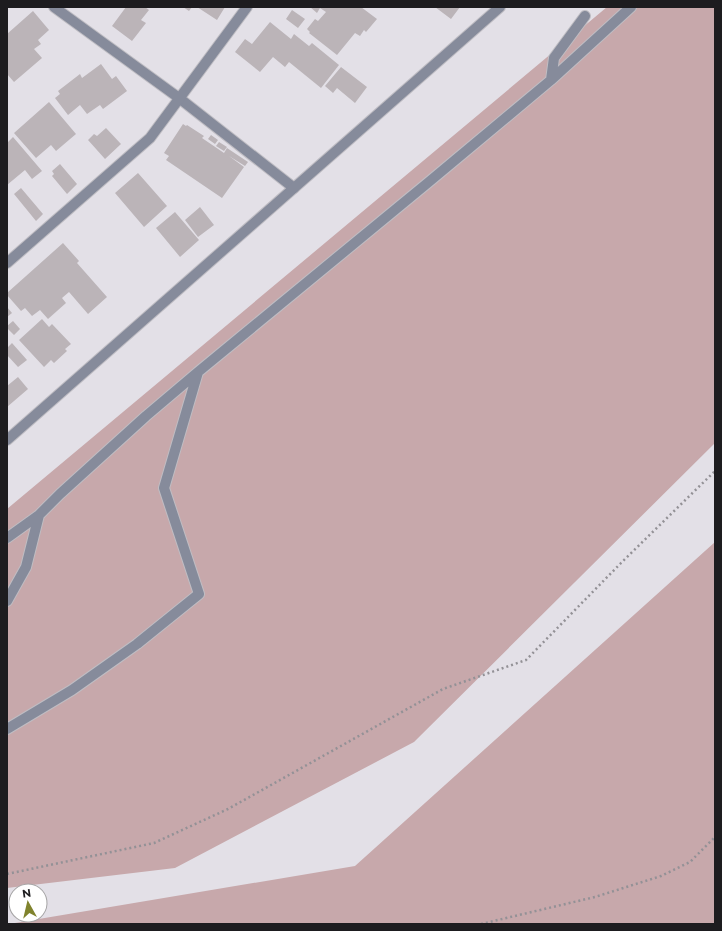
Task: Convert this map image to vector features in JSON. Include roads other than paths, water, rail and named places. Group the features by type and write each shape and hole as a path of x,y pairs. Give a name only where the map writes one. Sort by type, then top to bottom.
{"street":[{"path":"54,7 179,98 294,188"},
{"path":"7,263 150,138 247,7"},
{"path":"7,440 500,7"},
{"path":"7,538 39,515 146,416 198,372 551,80 631,7"},
{"path":"551,80 554,58 585,16"},
{"path":"7,729 72,690 137,644 199,594 164,488 198,372"},
{"path":"7,601 26,567 39,515"}]}
